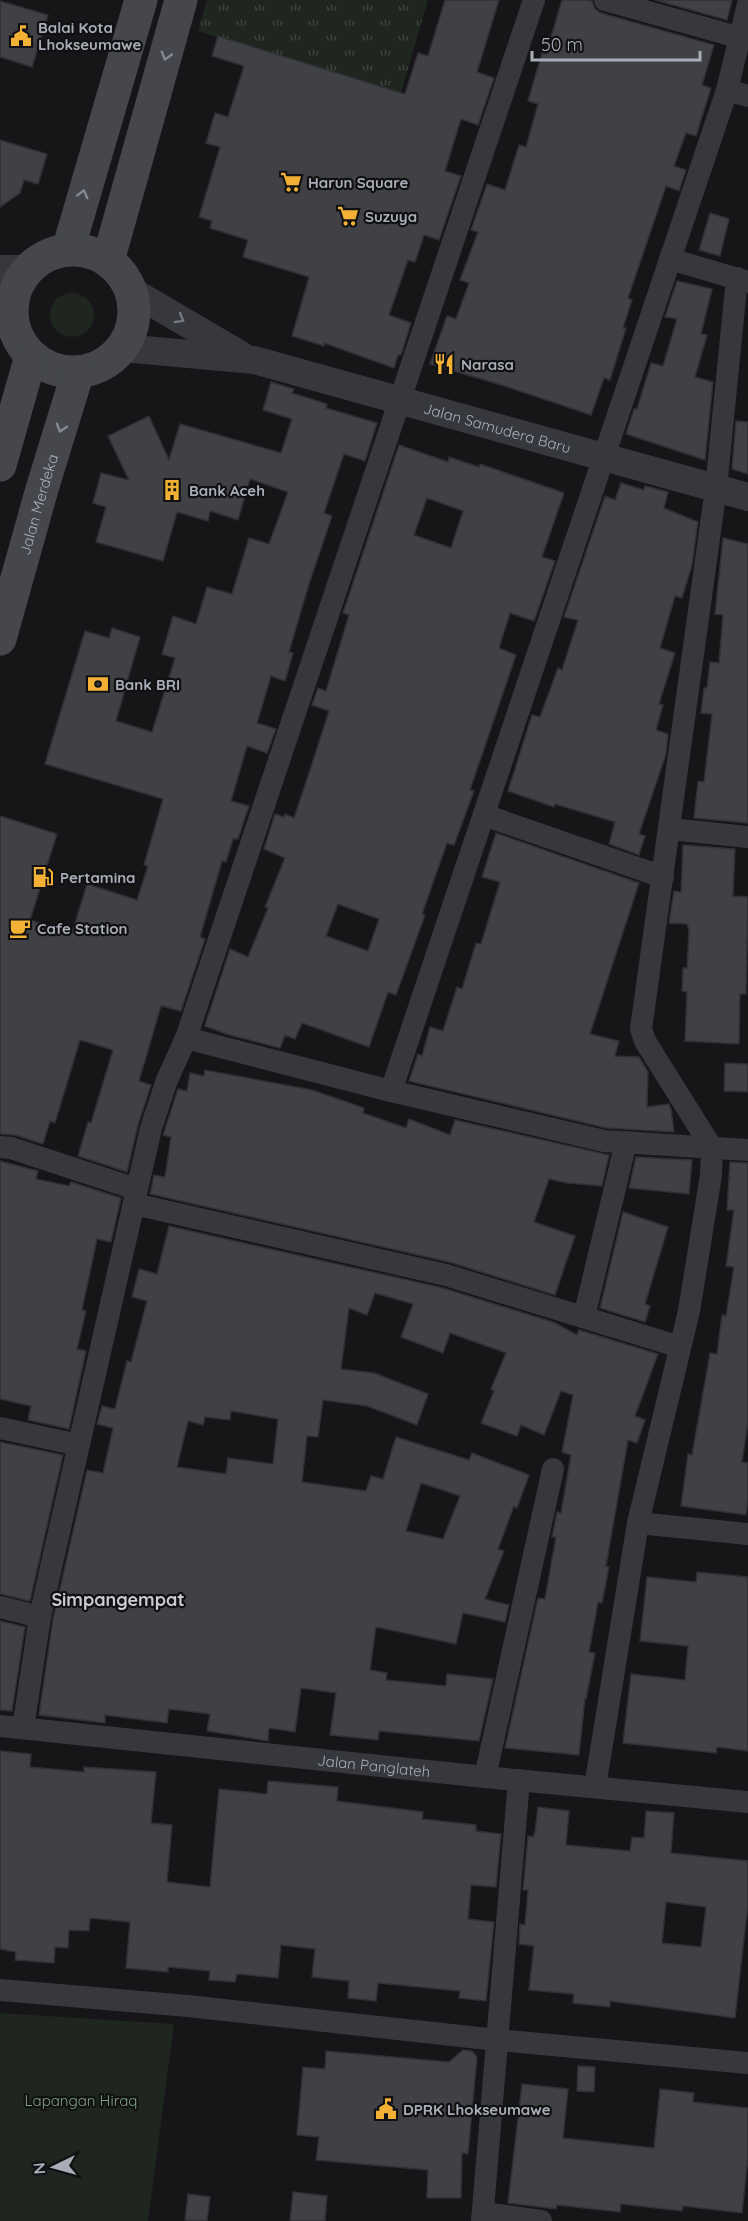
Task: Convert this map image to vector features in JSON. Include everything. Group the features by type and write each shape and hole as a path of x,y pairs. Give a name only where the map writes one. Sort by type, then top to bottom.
{"main road":[{"path":"68,250 141,0"},
{"path":"108,261 182,0"},
{"path":"68,250 88,252 108,261 121,274 130,290 134,312 132,326 123,348 96,368 78,372 61,372 45,366 30,356 21,343 6,310 14,297 14,269 53,253 68,250"},
{"path":"0,465 30,356"},
{"name":"Jalan Merdeka","path":"0,639 78,372"}],"street":[{"path":"23,1728 40,1617 151,1128 167,1080 186,1038 534,0"},
{"path":"605,0 741,38"},
{"path":"391,1090 670,259 737,93 741,38 748,4"},
{"path":"595,1787 638,1522 689,1311 709,1186 712,1148 645,1041 641,1029 716,488 742,280 670,259"},
{"name":"Jalan Samudera Baru","path":"130,290 248,359"},
{"name":"Jalan Samudera Baru","path":"123,348 248,359 748,497"},
{"path":"484,815 663,878"},
{"path":"670,829 748,837"},
{"path":"186,1038 604,1141 748,1150"},
{"path":"584,1317 626,1142"},
{"path":"0,1147 11,1148 135,1196 446,1275 680,1347"},
{"path":"0,1428 79,1444"},
{"path":"485,1777 553,1469"},
{"path":"638,1522 748,1534"},
{"path":"0,1607 40,1617"},
{"name":"Jalan Panglateh","path":"0,1726 748,1802"},
{"path":"519,1780 483,2217 541,2221"},
{"path":"0,1990 188,2006 497,2040 748,2063"}],"green space":[{"path":"207,0 428,0 401,93 198,31"},
{"path":"72,293 81,294 88,299 93,306 93,324 88,331 81,336 72,337 63,336 56,331 51,324 50,315 51,306 56,299 63,294"},
{"name":"Lapangan Hiraq","path":"0,2013 174,2024 148,2221 0,2221"}],"building":[{"path":"445,0 499,0 477,72 494,78 478,125 461,119 445,171 461,176 439,240 424,235 415,262 408,260 389,315 411,323 401,355 398,355 394,368 324,343 324,346 292,336 309,277 243,257 248,240 210,228 212,221 199,217 220,147 206,143 215,113 228,117 244,66 212,56 218,36 405,94 418,53 428,56"},
{"path":"562,0 592,1 595,9 601,13 714,45 702,85 711,88 696,136 686,133 674,166 686,170 679,191 666,186 628,298 632,300 623,328 626,328 610,380 604,378 591,415 430,364 447,316 456,319 469,283 460,280 478,232 471,230 487,184 505,190 519,145 526,147 538,104 528,101 542,53 546,54"},
{"path":"655,0 732,0 727,20"},
{"name":"Balai Kota Lhokseumawe","path":"0,1 48,15 32,67 0,57"},
{"path":"0,140 47,154 38,184 24,180 20,193 0,207"},
{"path":"710,213 729,219 720,256 699,250"},
{"path":"677,281 712,289 701,334 707,335 695,377 713,382 705,460 626,434 634,409 637,409 651,363 663,366 677,319 665,317"},
{"path":"271,382 294,389 292,393 327,404 326,408 377,423 365,461 344,454 324,513 332,516 289,652 293,653 285,681 271,676 257,723 276,729 267,753 247,746 231,801 249,806 238,839 233,839 226,862 222,861 200,937 205,939 181,1011 161,1006 139,1081 151,1085 138,1125 127,1172 78,1156 88,1122 91,1123 113,1050 80,1040 55,1123 50,1121 43,1144 15,1135 0,1134 0,816 57,834 30,920 72,933 87,884 137,900 148,866 144,865 163,799 45,764 85,631 109,638 112,628 140,637 116,721 152,732 175,658 162,654 173,616 196,624 207,587 232,594 249,538 269,544 288,492 250,479 238,520 210,511 208,521 177,512 163,561 96,542 106,507 93,503 101,473 129,480 108,436 149,416 169,460 180,424 281,453 292,419 263,410"},
{"path":"736,421 748,422 748,474 732,469"},
{"path":"399,445 448,462 449,457 479,467 480,464 564,493 542,557 555,561 534,621 510,613 499,648 516,655 470,790 474,791 454,845 447,843 422,914 425,915 396,995 388,992 369,1047 302,1023 295,1039 285,1035 280,1048 205,1026 230,949 248,957 285,858 264,849 275,814 284,817 285,814 294,818 329,711 312,705 318,688 326,691 349,615 343,613","holes":["427,498 463,511 451,548 414,535","338,904 379,919 368,951 326,936"]},
{"path":"621,483 644,490 645,486 668,492 664,508 698,522 692,565 682,598 675,596 660,648 675,653 659,704 663,705 656,730 668,734 666,754 639,834 645,836 639,855 609,844 615,822 555,804 554,807 508,791 532,715 540,717 558,668 562,670 578,620 564,617 605,496 615,500"},
{"path":"723,538 748,544 748,823 694,818 698,781 704,782 712,714 701,713 704,688 707,688 710,662 719,663 723,615 715,614"},
{"path":"496,833 639,883 590,1034 619,1041 615,1056 639,1057 648,1072 647,1107 669,1104 674,1132 606,1128 409,1081 418,1054 422,1056 430,1027 443,1031 457,987 462,989 476,943 481,944 500,882 482,877"},
{"path":"683,845 735,849 733,896 748,897 746,994 740,994 739,1044 685,1041 687,992 682,991 683,968 687,968 689,930 687,924 669,923 674,891 681,892"},
{"path":"725,1063 748,1064 748,1092 724,1091"},
{"path":"205,1070 312,1090 364,1108 363,1113 406,1128 409,1119 450,1135 455,1120 609,1155 602,1186 549,1179 534,1222 575,1236 555,1295 449,1262 150,1194 154,1175 165,1177 171,1137 163,1135 178,1089 187,1091 190,1073 204,1076"},
{"path":"636,1157 692,1160 689,1194 629,1188"},
{"path":"0,1161 38,1171 36,1179 69,1186 71,1182 121,1198 111,1242 97,1239 82,1310 86,1311 77,1349 86,1351 69,1429 28,1420 31,1406 0,1399"},
{"path":"730,1162 748,1163 748,1422 742,1462 748,1463 746,1515 681,1506 688,1454 692,1455 710,1353 717,1354 722,1315 726,1316 734,1267 726,1266 734,1210 727,1210"},
{"path":"623,1212 668,1227 645,1304 650,1306 645,1322 600,1308"},
{"path":"169,1226 443,1288 553,1322 577,1335 579,1330 658,1354 635,1416 645,1420 637,1443 628,1440 606,1566 609,1567 602,1603 598,1602 589,1652 595,1653 585,1699 579,1755 505,1748 538,1598 545,1599 556,1537 552,1537 557,1512 561,1513 571,1455 562,1452 573,1395 561,1391 544,1435 521,1425 517,1436 481,1423 494,1391 491,1389 506,1353 450,1333 443,1353 401,1337 413,1304 375,1293 367,1315 349,1308 341,1369 374,1373 428,1394 417,1425 367,1406 323,1400 318,1437 307,1436 302,1482 366,1491 371,1476 383,1479 396,1437 469,1460 472,1453 529,1475 517,1508 514,1506 498,1549 504,1551 485,1599 509,1605 505,1622 463,1613 456,1644 376,1627 370,1670 387,1673 386,1680 446,1686 447,1674 493,1679 479,1741 379,1731 378,1740 330,1735 336,1693 301,1688 295,1732 269,1728 268,1741 207,1731 210,1714 169,1709 167,1723 105,1715 105,1723 39,1715 53,1619 87,1470 103,1473 113,1428 97,1424 102,1406 115,1409 127,1361 131,1362 147,1301 132,1297 139,1269 157,1274","holes":["231,1411 278,1419 273,1464 228,1458 226,1474 177,1467 188,1421 203,1425 205,1417 230,1420","421,1483 460,1496 443,1539 406,1531"]},
{"path":"0,1442 63,1455 30,1601 0,1594"},
{"path":"697,1572 748,1577 748,1751 717,1747 716,1753 623,1743 631,1674 685,1680 688,1646 640,1641 647,1577 696,1582"},
{"path":"0,1621 25,1627 12,1711 0,1710"},
{"path":"0,1751 31,1754 30,1767 84,1772 84,1767 156,1772 151,1823 172,1825 167,1882 210,1887 219,1789 267,1794 268,1781 338,1787 337,1801 423,1812 422,1819 476,1825 476,1831 501,1834 496,1887 471,1885 468,1919 494,1922 486,2001 459,1998 460,1991 378,1983 376,2001 348,1998 349,1981 312,1977 315,1949 281,1945 278,1978 237,1974 235,1982 209,1980 210,1971 168,1967 168,1972 126,1968 130,1922 90,1918 89,1931 69,1930 68,1948 55,1947 54,1963 15,1960 16,1952 0,1949"},
{"path":"538,1807 569,1811 566,1845 630,1851 632,1837 644,1838 646,1811 674,1813 671,1853 748,1861 748,1904 735,2018 610,2001 610,2007 573,2003 574,1994 529,1990 534,1946 519,1944 520,1924 525,1925 528,1890 523,1890 528,1836 533,1837","holes":["666,1902 706,1907 701,1947 662,1943"]},
{"name":"DPRK Lhokseumawe","path":"463,2050 472,2051 477,2057 468,2154 462,2153 461,2198 427,2198 428,2170 316,2160 319,2137 297,2135 303,2067 325,2069 326,2051 449,2062"},
{"path":"578,2066 595,2067 594,2092 577,2091"},
{"path":"522,2084 568,2089 563,2138 654,2148 660,2089 694,2093 693,2102 748,2108 748,2158 742,2213 683,2206 682,2211 621,2204 620,2212 557,2205 556,2209 508,2203"},
{"path":"293,2192 327,2196 325,2221 290,2221"},
{"path":"188,2194 210,2197 207,2221 185,2220"}],"place":[{"name":"Balai Kota Lhokseumawe","path":"21,36"},
{"name":"Harun Square","path":"291,182"},
{"name":"Suzuya","path":"348,216"},
{"name":"Narasa","path":"444,364"},
{"name":"Bank Aceh","path":"172,490"},
{"name":"Bank BRI","path":"98,684"},
{"name":"Pertamina","path":"43,877"},
{"name":"Cafe Station","path":"20,928"},
{"name":"DPRK Lhokseumawe","path":"386,2109"}],"district":[{"name":"Simpangempat","path":"118,1599"}]}
